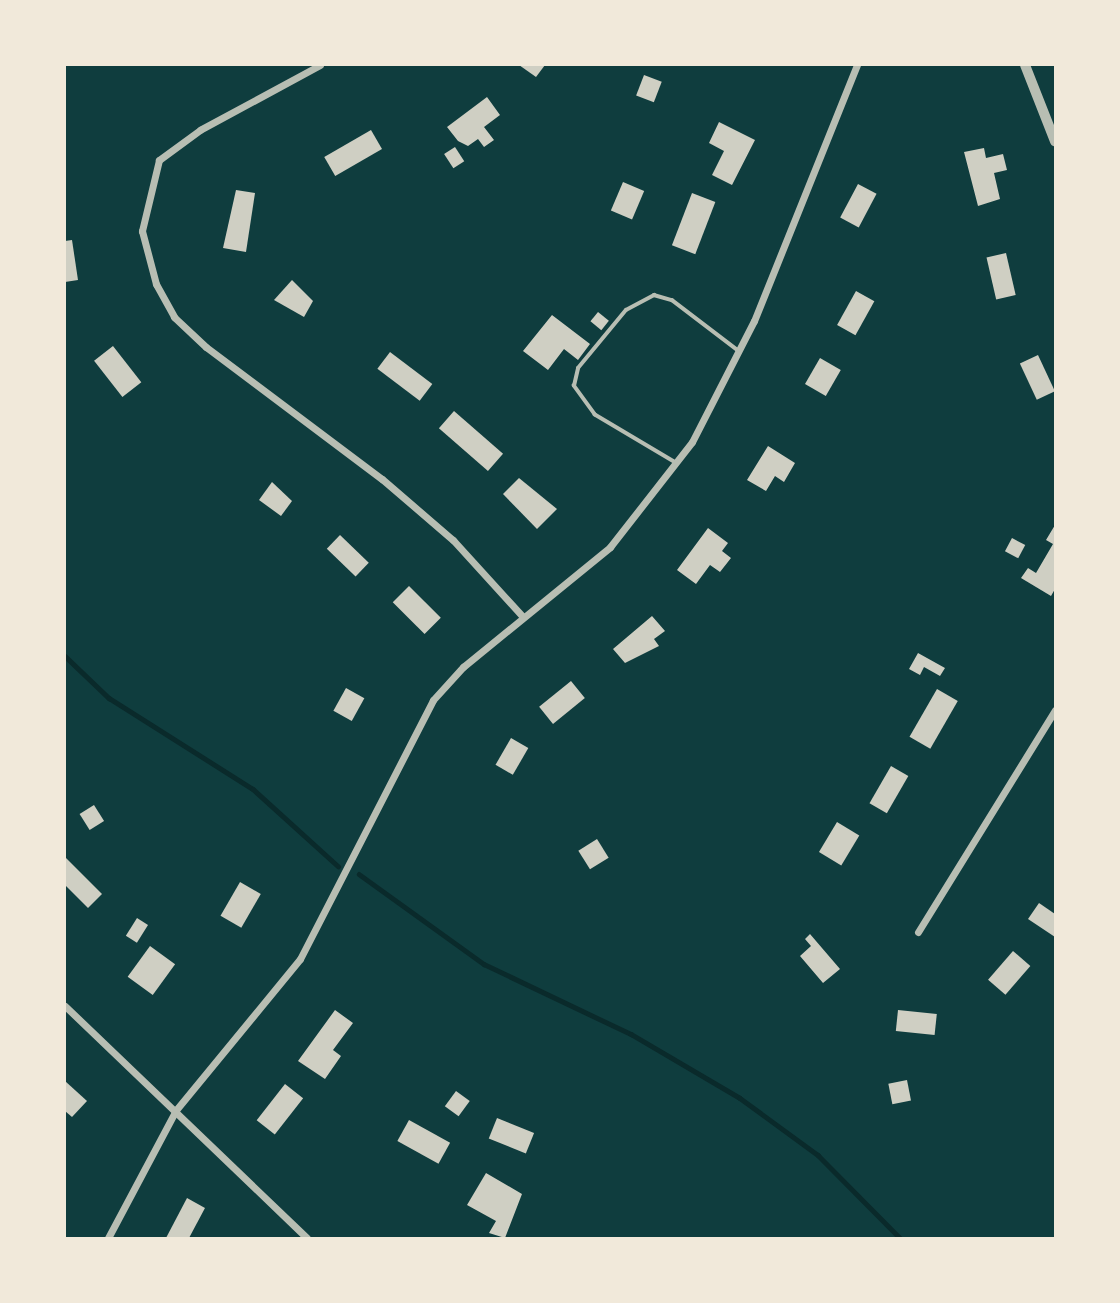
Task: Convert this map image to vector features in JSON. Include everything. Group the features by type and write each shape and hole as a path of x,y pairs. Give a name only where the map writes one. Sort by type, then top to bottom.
{"street":[{"path":"320,65 192,135 159,160 142,231 156,284 174,317 206,346 382,479 453,540 523,617"},
{"path":"108,1238 176,1111 300,959 433,699 523,617 610,547 677,464 739,351 857,65"},
{"path":"1026,65 1055,141"},
{"path":"918,932 1055,710"},
{"path":"65,1006 307,1238"}],"lane":[{"path":"677,464 595,415 574,386 578,368 617,319 654,295 672,300 739,351"}],"building":[{"path":"519,65 545,65 536,77"},
{"path":"644,75 662,82 654,102 636,96"},
{"path":"487,97 500,115 484,127 494,140 484,147 478,139 468,146 458,141 447,127"},
{"path":"719,122 755,140 732,185 712,175 724,151 709,143"},
{"path":"371,130 382,149 335,176 324,157"},
{"path":"455,147 464,161 453,168 444,154"},
{"path":"984,148 986,158 1003,154 1007,170 994,173 1000,199 978,206 964,152"},
{"path":"623,182 644,191 632,220 611,211"},
{"path":"858,184 877,194 859,227 840,218"},
{"path":"236,190 255,193 246,252 223,248"},
{"path":"692,193 715,202 695,254 672,245"},
{"path":"72,240 78,280 65,282 65,241"},
{"path":"1006,253 1016,295 996,299 987,257"},
{"path":"292,280 313,301 304,317 274,300"},
{"path":"856,291 874,301 855,335 837,325"},
{"path":"598,312 609,321 601,330 590,321"},
{"path":"552,315 590,344 578,360 564,349 548,370 523,351"},
{"path":"113,346 141,382 122,397 94,361"},
{"path":"390,352 432,384 420,401 377,369"},
{"path":"1038,355 1055,391 1037,400 1020,363"},
{"path":"820,358 841,370 826,396 805,384"},
{"path":"454,411 503,454 488,471 439,428"},
{"path":"768,446 795,463 784,482 775,476 766,491 747,480"},
{"path":"519,478 557,509 537,529 503,494"},
{"path":"272,482 292,501 281,516 259,500"},
{"path":"1055,525 1055,589 1051,596 1021,578 1028,568 1036,573 1053,544 1046,540"},
{"path":"708,528 728,543 722,551 731,558 720,572 710,565 696,584 677,570"},
{"path":"340,535 369,563 356,576 327,549"},
{"path":"1012,538 1025,545 1018,558 1005,551"},
{"path":"409,586 441,618 425,634 393,602"},
{"path":"652,616 665,631 654,639 659,646 625,663 613,649"},
{"path":"918,653 945,668 940,676 924,667 920,675 909,669"},
{"path":"571,681 585,698 553,724 539,707"},
{"path":"346,688 364,698 352,721 333,711"},
{"path":"937,689 958,701 930,749 910,737"},
{"path":"511,738 528,748 513,775 496,765"},
{"path":"891,766 908,776 887,813 870,803"},
{"path":"94,805 104,821 90,830 80,814"},
{"path":"837,822 859,835 841,865 819,852"},
{"path":"597,839 609,858 590,869 578,851"},
{"path":"65,857 102,894 88,908 65,885"},
{"path":"240,882 261,894 241,928 220,916"},
{"path":"1039,903 1055,914 1055,937 1028,919"},
{"path":"137,918 148,925 137,943 126,936"},
{"path":"810,934 840,969 823,983 800,956 811,946 805,939"},
{"path":"150,946 175,964 153,995 128,977"},
{"path":"1013,951 1030,966 1005,995 988,980"},
{"path":"335,1010 353,1023 333,1050 341,1056 325,1079 298,1061"},
{"path":"898,1010 937,1014 935,1035 896,1031"},
{"path":"907,1080 911,1101 892,1104 888,1084"},
{"path":"65,1081 87,1101 72,1117 65,1111"},
{"path":"285,1084 303,1098 275,1134 257,1120"},
{"path":"456,1091 470,1101 459,1116 445,1106"},
{"path":"497,1118 534,1133 526,1153 489,1138"},
{"path":"409,1120 450,1143 438,1164 397,1141"},
{"path":"486,1173 522,1194 505,1238 489,1233 496,1221 467,1205"},
{"path":"187,1198 205,1208 189,1238 166,1238"}],"waterway":[{"path":"65,656 109,698 253,789 338,866"},
{"path":"359,874 484,964 631,1034 740,1098 818,1155 900,1238"}]}
